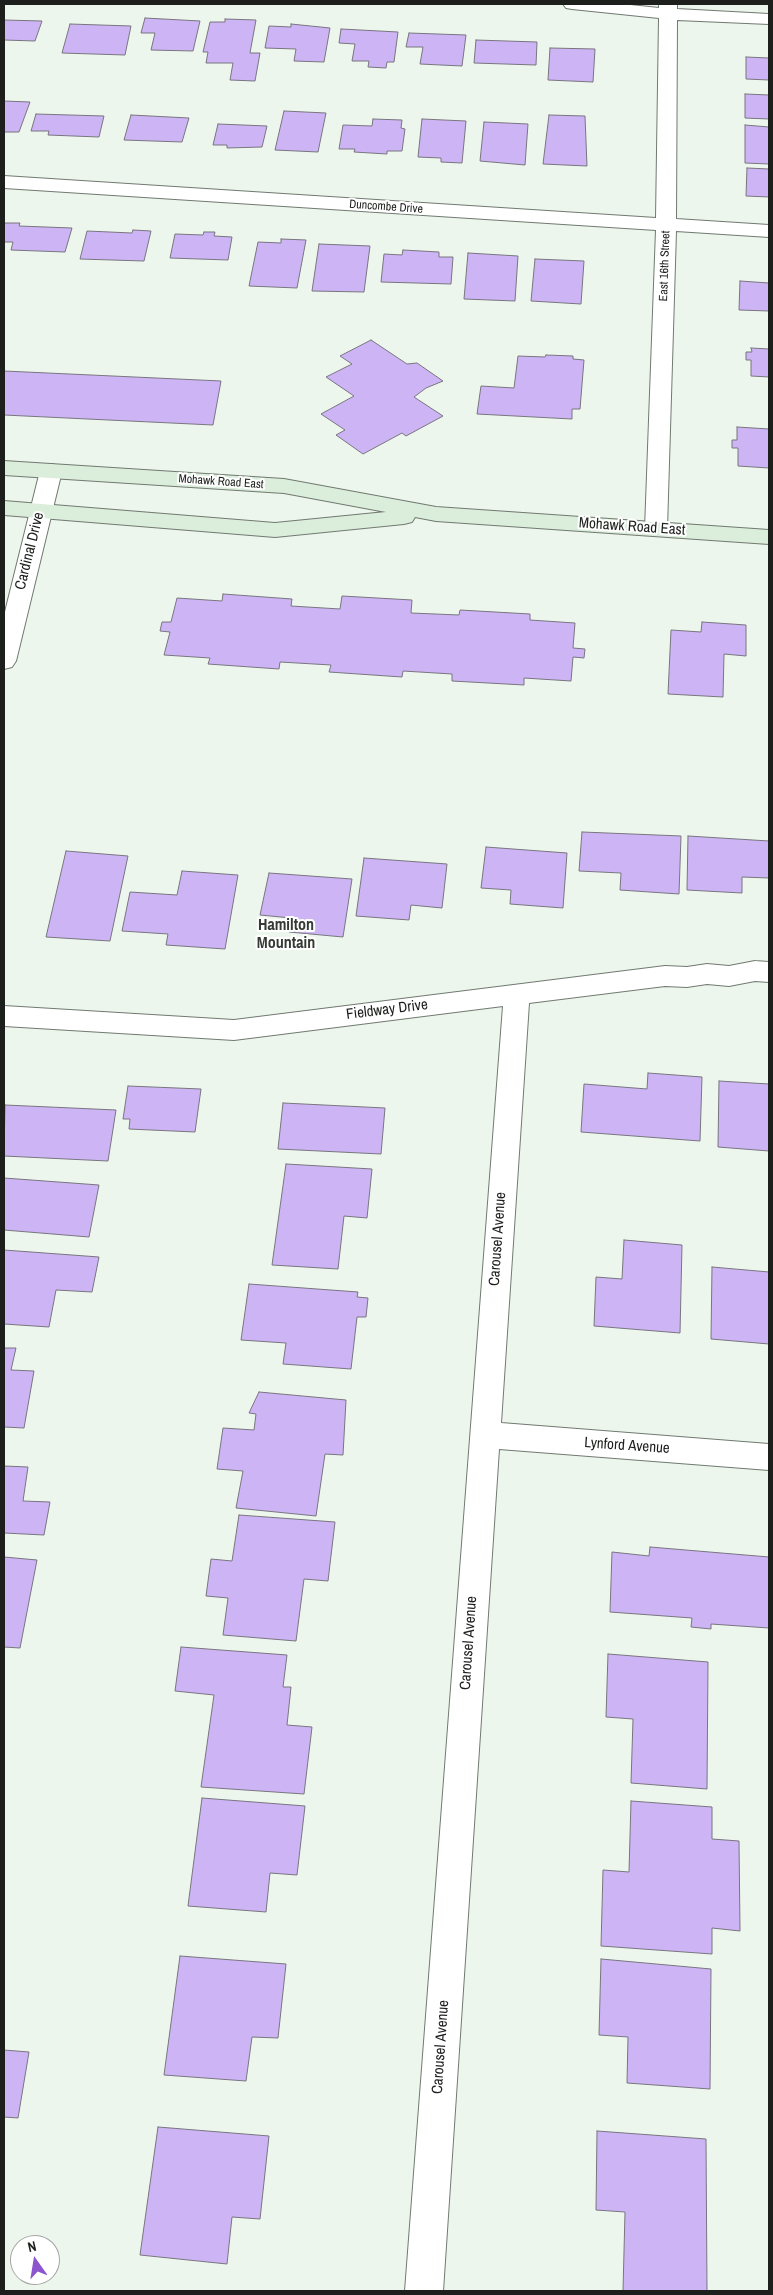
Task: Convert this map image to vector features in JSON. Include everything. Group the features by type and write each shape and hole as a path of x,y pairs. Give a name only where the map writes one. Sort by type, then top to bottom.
{"main road":[{"name":"Mohawk Road East","path":"4,468 284,486 436,514 769,537"},
{"name":"Mohawk Road East","path":"4,508 275,530 436,514"}],"street":[{"path":"572,4 668,9 769,19"},
{"name":"East 16th Street","path":"656,529 666,225 668,9"},
{"name":"Duncombe Drive","path":"4,182 769,230"},
{"name":"Cardinal Drive","path":"4,660 51,471"},
{"name":"Fieldway Drive","path":"4,1016 234,1030 665,976 687,977 707,974 729,976 755,971 769,972"},
{"name":"Carousel Avenue","path":"424,2291 517,994"},
{"name":"Lynford Avenue","path":"484,1435 769,1457"}],"building":[{"path":"145,18 200,21 193,51 151,50 155,33 141,33"},
{"path":"225,19 256,20 250,53 260,53 255,81 230,80 233,63 206,63 208,52 203,52 210,22 225,22"},
{"path":"4,20 42,21 35,41 4,40"},
{"path":"70,24 131,26 125,55 62,53"},
{"path":"291,24 330,28 324,62 294,61 296,49 265,48 269,26 291,27"},
{"path":"341,29 398,32 394,62 387,62 386,68 368,67 369,61 352,61 355,44 339,43"},
{"path":"409,33 466,35 462,66 420,64 423,47 406,47"},
{"path":"476,40 537,42 536,65 474,63"},
{"path":"550,48 595,49 593,82 548,80"},
{"path":"746,57 769,58 769,80 746,79"},
{"path":"745,94 769,95 769,119 745,118"},
{"path":"4,101 30,102 19,132 4,132"},
{"path":"284,111 326,113 318,152 275,150"},
{"path":"36,114 104,116 99,137 48,135 49,131 31,131"},
{"path":"131,115 189,118 182,142 124,140"},
{"path":"549,115 585,116 587,166 543,164"},
{"path":"373,119 402,120 401,128 405,129 402,151 387,151 387,154 354,152 355,149 339,149 343,125 372,126"},
{"path":"422,119 466,121 462,163 441,162 441,158 418,157"},
{"path":"484,122 528,124 525,165 480,161"},
{"path":"218,124 267,126 262,147 227,148 227,145 213,145"},
{"path":"745,125 769,127 769,164 745,163"},
{"path":"747,168 769,169 769,197 746,196"},
{"path":"4,223 20,223 19,226 72,228 65,252 11,250 13,242 4,242"},
{"path":"133,230 151,231 144,261 80,259 87,231 132,233"},
{"path":"204,232 215,232 214,236 232,237 228,260 170,258 175,234 203,235"},
{"path":"281,239 306,240 297,288 249,286 258,242 281,243"},
{"path":"319,244 370,246 364,292 312,291"},
{"path":"403,250 439,252 439,257 453,257 451,284 381,282 384,254 402,255"},
{"path":"468,253 518,256 515,301 464,299"},
{"path":"535,259 584,261 581,304 531,301"},
{"path":"740,281 769,283 769,311 739,310"},
{"path":"371,340 407,364 417,363 443,381 426,388 414,397 443,416 406,436 402,433 363,454 336,435 345,430 321,414 354,396 326,377 352,364 340,356"},
{"path":"751,348 769,349 769,377 751,376 751,360 746,360 746,352 752,352"},
{"path":"546,355 573,356 573,359 584,360 580,409 572,409 572,419 477,414 481,386 514,388 518,356 545,357"},
{"path":"4,371 221,381 213,425 4,415"},
{"path":"737,427 769,429 769,468 738,466 738,448 732,448 732,440 737,440"},
{"path":"223,594 292,599 291,606 340,609 342,596 412,600 411,613 459,615 460,610 530,614 530,620 575,623 573,648 585,649 584,658 573,657 571,681 524,678 524,685 452,681 452,674 403,671 402,677 329,672 331,665 280,662 279,669 208,664 210,658 164,655 170,632 160,631 162,622 171,622 177,598 222,601"},
{"path":"702,622 746,625 746,656 724,654 723,697 668,694 671,630 701,632"},
{"path":"582,832 681,836 679,894 620,890 621,873 579,871"},
{"path":"688,836 769,841 769,878 742,877 742,893 687,890"},
{"path":"486,847 567,853 563,908 510,904 511,890 481,888"},
{"path":"66,851 128,856 110,941 46,937"},
{"path":"364,858 447,864 442,908 411,905 409,920 356,916"},
{"path":"182,871 238,875 225,949 166,945 168,934 122,931 130,892 177,895"},
{"path":"269,873 352,879 343,937 289,932 291,918 260,915"},
{"path":"648,1073 702,1077 700,1141 581,1132 584,1084 647,1089"},
{"path":"719,1081 769,1084 769,1151 718,1147"},
{"path":"128,1086 201,1089 195,1132 129,1129 130,1119 123,1119"},
{"path":"283,1103 385,1108 381,1154 278,1149"},
{"path":"5,1105 116,1110 108,1161 4,1156"},
{"path":"286,1164 372,1169 367,1218 344,1216 338,1269 272,1265"},
{"path":"4,1178 99,1185 89,1237 4,1230"},
{"path":"624,1240 682,1245 680,1333 594,1326 596,1277 622,1279"},
{"path":"4,1250 99,1257 92,1292 56,1290 49,1327 4,1324"},
{"path":"712,1267 769,1272 769,1344 711,1339"},
{"path":"249,1284 358,1292 357,1297 368,1298 366,1317 357,1317 351,1369 283,1364 286,1343 241,1340"},
{"path":"4,1348 16,1348 11,1370 34,1371 24,1428 4,1427"},
{"path":"259,1392 346,1400 343,1455 325,1454 316,1516 236,1508 243,1471 217,1469 223,1428 254,1430 256,1414 249,1413"},
{"path":"4,1466 28,1467 23,1501 50,1502 44,1535 4,1533"},
{"path":"239,1515 335,1522 328,1581 304,1579 296,1641 223,1635 228,1598 206,1596 211,1559 232,1561"},
{"path":"650,1547 769,1557 769,1628 711,1624 711,1629 691,1627 692,1618 610,1612 612,1552 649,1556"},
{"path":"4,1557 37,1560 20,1648 4,1647"},
{"path":"181,1647 287,1655 283,1687 291,1687 287,1725 312,1727 304,1794 201,1787 214,1695 175,1691"},
{"path":"608,1654 708,1662 707,1789 631,1783 633,1719 606,1717"},
{"path":"202,1798 305,1806 297,1875 270,1873 266,1912 188,1906"},
{"path":"631,1801 712,1807 712,1839 739,1841 740,1931 712,1928 712,1954 601,1946 603,1870 629,1872"},
{"path":"180,1956 286,1964 278,2038 252,2037 246,2081 164,2075"},
{"path":"601,1959 711,1969 710,2089 627,2083 628,2037 599,2035"},
{"path":"4,2050 29,2052 18,2118 4,2117"},
{"path":"158,2127 269,2136 260,2219 232,2217 227,2264 140,2255"},
{"path":"597,2131 706,2139 707,2291 623,2291 625,2212 596,2210"}],"district":[{"name":"Hamilton Mountain","path":"286,935"}]}
